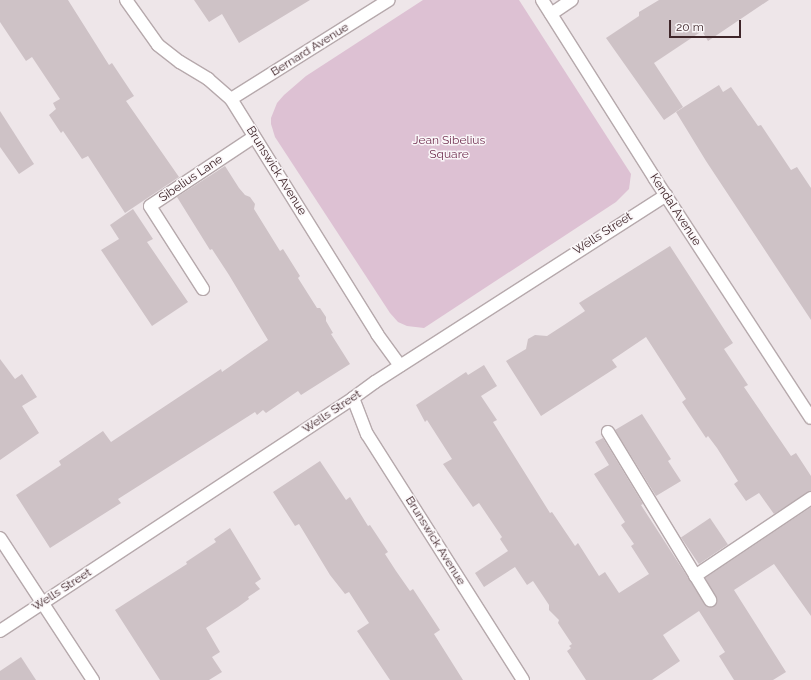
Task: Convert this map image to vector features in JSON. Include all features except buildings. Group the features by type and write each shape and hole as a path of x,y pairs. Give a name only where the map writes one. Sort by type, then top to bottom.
{"street":[{"name":"Brunswick Avenue","path":"126,0 158,45 180,62 208,79 231,99 377,334 400,366"},
{"name":"Bernard Avenue","path":"231,99 388,0"},
{"name":"Kendal Avenue","path":"542,0 666,195 811,418"},
{"path":"550,14 572,0"},
{"name":"Sibelius Lane","path":"203,289 150,206 254,137"},
{"name":"Wells Street","path":"0,631 400,366 666,195"},
{"name":"Brunswick Avenue","path":"353,398 368,434 523,680"},
{"path":"608,432 710,600"},
{"path":"696,576 811,498"},
{"path":"0,538 93,680"}],"green space":[{"name":"Jean Sibelius Square","path":"423,0 519,0 631,174 629,189 616,202 424,328 407,326 398,322 390,313 275,137 271,124 271,118 277,103 306,76"}]}
